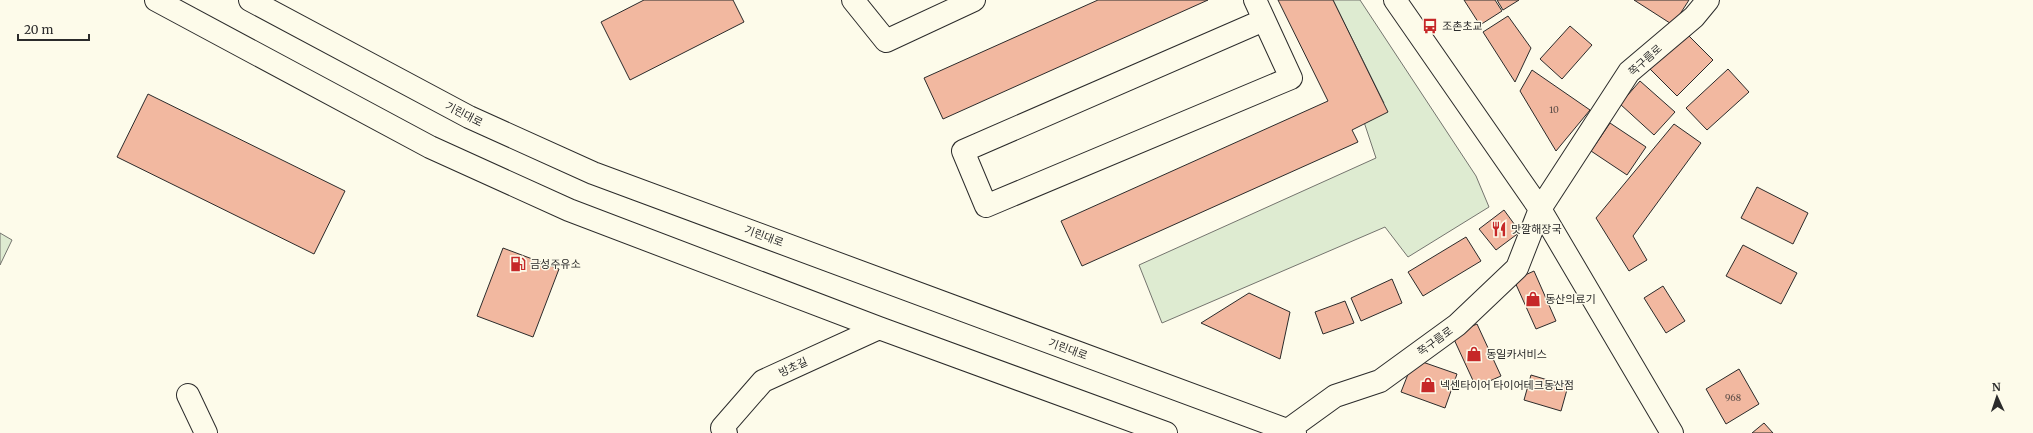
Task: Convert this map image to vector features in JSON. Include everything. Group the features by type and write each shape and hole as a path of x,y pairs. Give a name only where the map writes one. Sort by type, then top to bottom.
{"street":[{"path":"156,0 430,147 569,210 879,328 1166,433"},
{"name":"기린대로","path":"250,0 469,117 593,173 1291,432"},
{"path":"853,0 886,41 974,0"},
{"path":"1255,0 1291,78 986,206 963,150 1264,20"},
{"path":"1397,0 1540,209 1672,433"},
{"name":"쪽구름로","path":"1291,432 1335,396 1380,381 1457,325 1517,268 1540,209 1629,72 1694,17 1708,0"},
{"name":"방초길","path":"722,431 763,381 879,328"},
{"path":"188,395 206,433"}],"green space":[{"path":"1333,0 1360,0 1476,176 1489,207 1408,257 1385,227 1162,323 1139,265 1376,158 1361,113 1384,103"},
{"path":"0,233 12,240 0,265"}],"building":[{"path":"644,0 733,0 744,22 630,80 601,22"},
{"path":"1098,0 1208,0 943,119 924,78"},
{"path":"1278,0 1333,0 1388,112 1352,130 1358,142 1082,266 1061,221 1328,101"},
{"path":"1464,0 1495,0 1502,11 1480,25"},
{"path":"1497,0 1519,0 1503,10"},
{"path":"1634,0 1689,0 1673,25"},
{"path":"1508,16 1531,48 1515,82 1483,32"},
{"path":"1570,26 1592,45 1562,79 1540,59"},
{"path":"1685,32 1713,60 1677,96 1649,68"},
{"path":"1728,69 1749,92 1707,130 1686,108"},
{"path":"1532,70 1590,110 1556,151 1520,91"},
{"path":"1640,81 1675,112 1654,135 1620,104"},
{"path":"148,94 345,191 314,254 117,157"},
{"path":"1610,123 1646,147 1627,175 1591,151"},
{"path":"1674,124 1701,143 1633,236 1647,260 1629,271 1596,218"},
{"path":"1757,187 1808,213 1793,244 1741,218"},
{"path":"1504,210 1520,232 1496,250 1479,229"},
{"path":"1466,237 1481,261 1423,296 1408,272"},
{"path":"1743,245 1797,273 1781,304 1726,276"},
{"path":"503,248 559,269 533,337 477,316"},
{"path":"1534,271 1556,321 1536,329 1514,280"},
{"path":"1392,279 1402,303 1361,321 1351,298"},
{"path":"1663,286 1685,321 1666,333 1644,298"},
{"path":"1249,293 1290,312 1280,359 1201,323"},
{"path":"1345,301 1354,323 1323,334 1315,312"},
{"path":"1477,324 1501,376 1476,387 1452,335"},
{"path":"1414,359 1457,374 1445,408 1401,392"},
{"path":"1739,369 1759,404 1726,424 1706,389"},
{"path":"1531,375 1568,386 1561,411 1524,400"},
{"path":"1764,423 1773,433 1752,433"}],"place":[{"name":"조촌초교","path":"1430,26"},
{"name":"맛깔해장국","path":"1499,229"},
{"name":"금성주유소","path":"518,264"},
{"name":"동산의료기","path":"1533,299"},
{"name":"동일카서비스","path":"1474,354"},
{"name":"넥센타이어 타이어테크동산점","path":"1428,385"}]}
